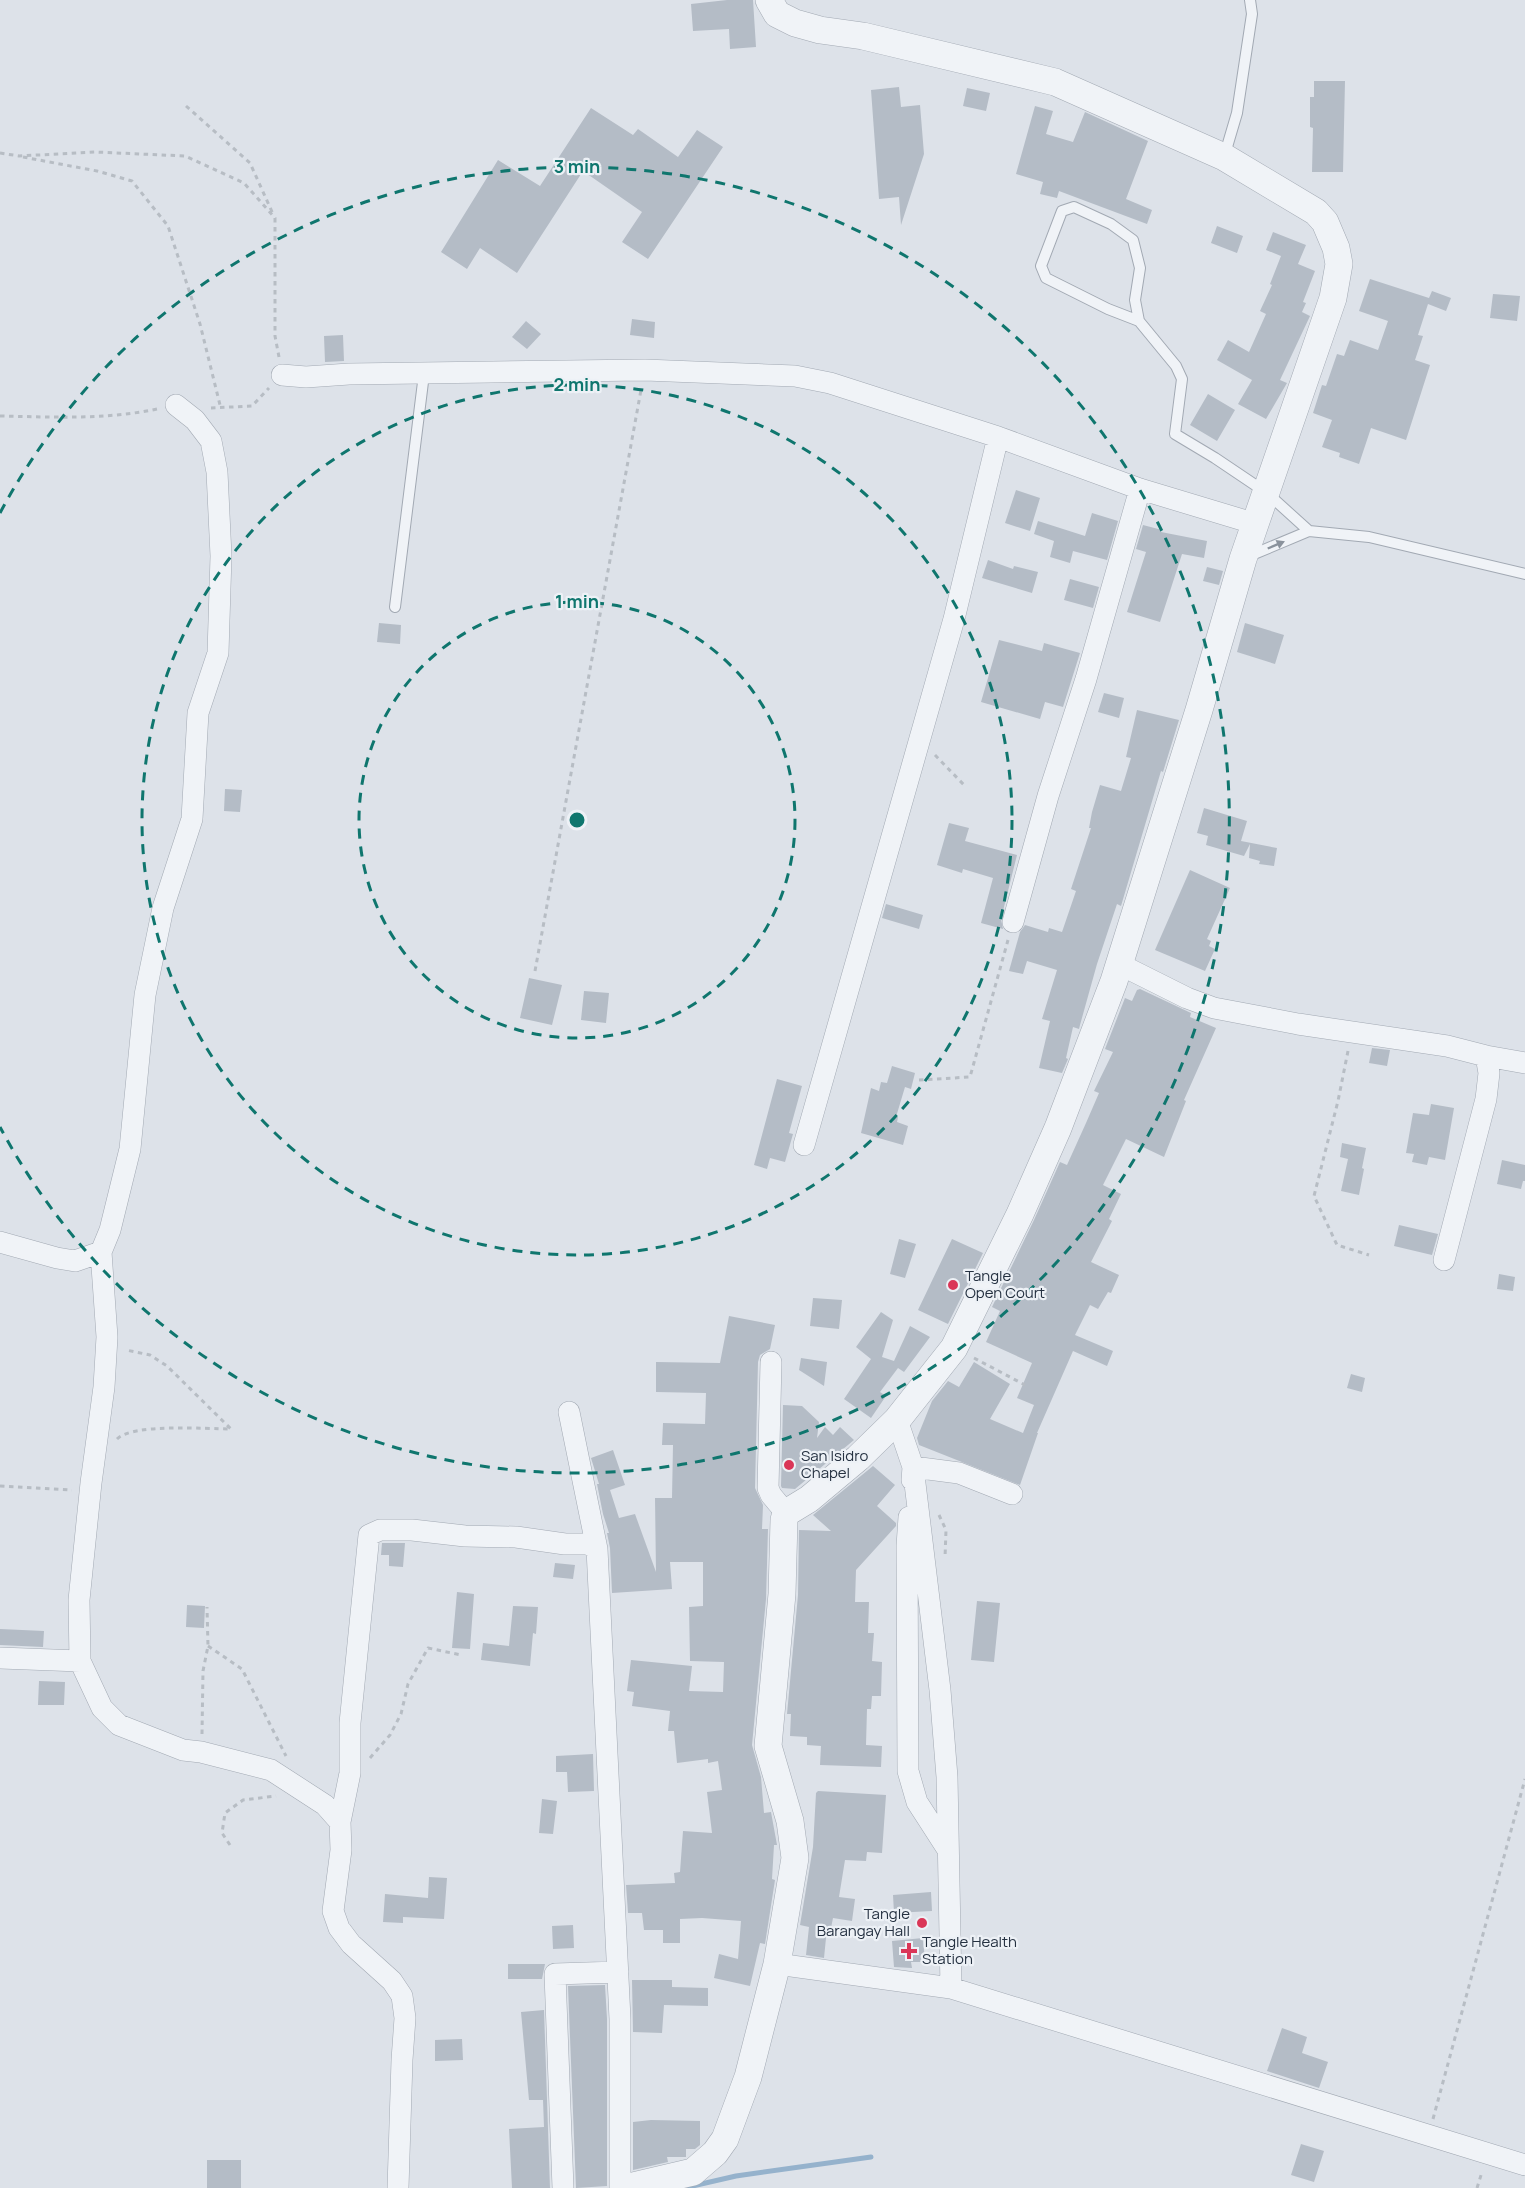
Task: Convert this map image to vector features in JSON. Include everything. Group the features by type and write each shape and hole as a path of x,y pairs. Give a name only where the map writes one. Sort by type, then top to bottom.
{"street":[{"path":"625,2188 693,2172 715,2153 725,2139 748,2077 777,1964 795,1858 790,1821 768,1746 783,1594 783,1528 786,1513 809,1499 858,1458 897,1420 954,1348 1020,1214 1053,1139 1119,964 1199,710 1243,559 1333,298 1339,264 1330,232 1316,212 1224,157 1054,82 863,36 795,24 777,14 769,0"},
{"path":"282,375 306,377 645,370 754,373 804,378 830,383 998,437 1140,489 1256,524"},
{"path":"176,405 195,420 211,441 217,472 221,556 218,653 198,712 192,819 163,908 145,994 130,1149 110,1230 101,1252 107,1337 104,1387 79,1600 80,1661 102,1708 119,1725 166,1745 271,1770 325,1805 340,1822"},
{"path":"804,1146 954,619 998,437"},
{"path":"1013,922 1048,796 1086,679 1140,489"},
{"path":"1119,964 1187,998 1214,1008 1447,1046 1525,1063"},
{"path":"1444,1260 1486,1099 1489,1073 1486,1056"},
{"path":"0,1242 75,1261 101,1252"},
{"path":"771,1362 768,1488 786,1513"},
{"path":"569,1412 597,1549 620,2019 620,2188"},
{"path":"897,1420 913,1467 940,1690 949,1851 951,1988"},
{"path":"913,1467 959,1473 1012,1494"},
{"path":"913,1467 907,1546 908,1771 917,1802 949,1851"},
{"path":"398,2188 405,2018 402,1996 392,1980 351,1944 339,1928 333,1911 341,1850 340,1822 348,1792 350,1723 369,1535 380,1530 412,1530 465,1536 516,1538 565,1545 588,1544 597,1549"},
{"path":"0,1658 80,1661"},
{"path":"777,1964 951,1988 1525,2165"},
{"path":"563,2188 555,1974 618,1972"}],"lane":[{"path":"1224,157 1237,113 1252,14 1250,0"},
{"path":"1139,321 1108,309 1046,278 1041,266 1062,211 1074,207 1112,224 1133,240 1140,268 1135,300 1139,321 1176,366 1182,379 1175,434 1267,493 1310,531"},
{"path":"395,607 424,374"},
{"path":"1243,559 1310,531 1369,537 1525,574"}],"path":[{"path":"186,106 250,163 275,218 275,336 282,375 252,406 210,408"},
{"path":"19,156 95,152 185,156 243,183 275,218"},
{"path":"0,153 97,171 132,181 168,226 200,324 221,409"},
{"path":"535,971 645,370"},
{"path":"0,416 81,418 132,414 176,405"},
{"path":"920,738 966,787"},
{"path":"919,1080 970,1077 1013,922"},
{"path":"1352,1032 1338,1101 1314,1196 1337,1245 1369,1255"},
{"path":"107,1337 126,1349 150,1356 167,1366 231,1429 146,1429 122,1434 116,1441"},
{"path":"954,1348 1025,1385"},
{"path":"0,1486 75,1491 91,1483"},
{"path":"201,1752 203,1671 208,1646 207,1607"},
{"path":"208,1646 242,1669 290,1762"},
{"path":"348,1792 360,1772 390,1735 401,1714 408,1684 428,1648 461,1655"},
{"path":"1428,2136 1525,1779"},
{"path":"230,1845 222,1833 225,1813 243,1800 308,1793"}],"building":[{"path":"753,0 756,47 730,49 729,29 693,31 691,4"},
{"path":"1314,81 1345,81 1343,172 1312,172 1313,128 1310,127 1310,97 1314,97"},
{"path":"899,87 901,107 920,105 924,154 901,225 899,197 879,199 871,90"},
{"path":"967,88 990,93 986,111 963,106"},
{"path":"1035,106 1053,111 1046,134 1073,142 1085,112 1148,141 1126,199 1152,210 1147,224 1059,191 1057,198 1040,194 1043,182 1016,174"},
{"path":"591,108 633,135 638,129 678,157 697,130 723,147 648,259 622,242 642,212 583,171 517,273 480,248 467,269 441,252 498,160 540,186"},
{"path":"1217,226 1243,236 1237,253 1211,243"},
{"path":"1273,232 1306,245 1298,264 1315,271 1303,302 1306,303 1302,312 1310,316 1280,380 1287,383 1266,419 1238,404 1252,380 1217,360 1228,340 1249,352 1266,314 1260,311 1272,285 1270,284 1281,256 1266,250"},
{"path":"1370,279 1429,298 1432,291 1451,298 1446,311 1428,304 1418,335 1423,336 1415,360 1430,365 1406,440 1371,428 1359,464 1339,457 1340,453 1322,447 1332,420 1313,413 1322,385 1326,386 1337,354 1344,356 1350,340 1378,350 1388,321 1359,311"},
{"path":"1493,294 1520,296 1517,321 1490,318"},
{"path":"632,319 655,322 654,338 630,335"},
{"path":"526,321 541,334 527,349 512,337"},
{"path":"343,335 344,361 325,362 324,336"},
{"path":"1208,394 1235,410 1217,441 1190,425"},
{"path":"1016,490 1040,498 1030,531 1005,523"},
{"path":"1092,513 1118,521 1107,560 1073,551 1070,563 1050,557 1054,541 1034,534 1038,521 1085,536"},
{"path":"1143,525 1162,530 1161,532 1207,541 1204,558 1182,554 1160,622 1127,612 1146,552 1136,549"},
{"path":"988,560 1013,569 1014,566 1038,572 1032,593 982,578"},
{"path":"1207,567 1223,571 1219,585 1203,581"},
{"path":"1070,579 1099,587 1093,608 1064,600"},
{"path":"379,623 401,625 400,644 377,642"},
{"path":"1245,623 1284,635 1275,664 1237,652"},
{"path":"999,640 1042,651 1044,643 1080,653 1063,707 1045,702 1040,719 981,702"},
{"path":"1104,693 1124,698 1119,718 1098,712"},
{"path":"1137,710 1179,720 1163,772 1161,771 1121,906 1117,904 1097,964 1079,1029 1073,1027 1066,1058 1068,1059 1062,1073 1039,1068 1050,1021 1042,1019 1057,970 1027,961 1023,974 1009,971 1020,932 1025,925 1048,932 1049,928 1062,932 1076,891 1071,889 1091,828 1089,828 1092,812 1100,785 1121,791 1131,758 1126,757"},
{"path":"225,789 242,790 240,812 224,811"},
{"path":"1204,808 1247,821 1241,841 1277,848 1274,866 1259,864 1260,861 1249,858 1250,844 1244,856 1206,845 1208,836 1197,833"},
{"path":"949,823 969,828 965,841 1017,855 1001,919 1003,929 981,923 993,878 963,869 962,873 937,865"},
{"path":"1190,870 1230,888 1207,939 1211,941 1209,946 1215,949 1205,971 1155,950"},
{"path":"886,904 923,915 919,929 882,918"},
{"path":"529,978 562,985 552,1025 520,1018"},
{"path":"1140,989 1191,1013 1190,1017 1216,1028 1184,1100 1186,1101 1164,1157 1126,1139 1103,1185 1121,1194 1109,1219 1112,1221 1091,1262 1119,1275 1111,1293 1108,1292 1098,1309 1090,1305 1075,1335 1113,1351 1107,1366 1073,1351 1037,1433 1020,1485 919,1445 917,1438 932,1401 948,1381 959,1387 974,1362 1010,1384 990,1419 1023,1433 1034,1405 1017,1398 1032,1363 986,1342 1000,1311 992,1307 1060,1162 1067,1165 1099,1093 1094,1091 1113,1052 1105,1049 1125,998 1132,1001 1137,990"},
{"path":"584,991 609,993 606,1023 581,1020"},
{"path":"1372,1048 1390,1050 1387,1066 1369,1063"},
{"path":"892,1066 915,1073 911,1089 905,1087 896,1117 898,1117 897,1122 908,1126 903,1145 861,1133 871,1088 879,1091 881,1082 887,1083"},
{"path":"777,1079 802,1086 789,1133 793,1134 785,1162 770,1158 767,1169 754,1165"},
{"path":"1431,1104 1454,1108 1445,1160 1429,1157 1427,1165 1412,1162 1414,1154 1406,1153 1413,1113 1429,1115"},
{"path":"1342,1143 1366,1148 1359,1195 1341,1191 1348,1159 1340,1157"},
{"path":"1502,1160 1525,1165 1525,1181 1521,1189 1497,1184"},
{"path":"1399,1225 1438,1234 1432,1255 1394,1246"},
{"path":"899,1239 916,1244 905,1278 890,1274"},
{"name":"Tangle Open Court","path":"952,1239 983,1253 948,1324 918,1310"},
{"path":"1499,1274 1515,1277 1513,1291 1497,1289"},
{"path":"813,1298 842,1300 839,1329 810,1326"},
{"path":"881,1312 893,1320 882,1357 894,1361 910,1326 930,1337 904,1372 898,1368 880,1392 886,1396 871,1418 844,1399 871,1359 856,1347"},
{"path":"729,1316 775,1325 770,1349 760,1355 758,1362 755,1488 763,1505 762,1529 768,1529 766,1599 752,1745 761,1777 764,1813 771,1812 777,1845 774,1845 772,1879 775,1880 765,1944 760,1943 750,1986 714,1978 719,1954 738,1959 741,1921 680,1919 680,1943 663,1943 663,1930 644,1930 642,1913 628,1913 626,1885 675,1883 674,1873 680,1872 683,1831 712,1833 707,1792 722,1790 718,1761 708,1763 708,1759 677,1763 674,1731 668,1731 670,1711 632,1706 634,1692 627,1691 631,1660 692,1666 689,1691 723,1692 724,1662 690,1661 689,1607 703,1606 703,1562 670,1562 672,1589 612,1593 607,1533 609,1533 591,1458 613,1450 625,1485 610,1490 619,1518 635,1514 656,1572 655,1498 672,1498 673,1445 662,1445 663,1423 705,1424 706,1393 656,1392 656,1362 720,1363"},
{"path":"801,1358 827,1362 824,1386 799,1370"},
{"path":"1351,1374 1365,1378 1362,1392 1347,1388"},
{"path":"783,1405 802,1406 819,1422 817,1438 825,1427 833,1435 840,1427 854,1440 795,1489 781,1486"},
{"path":"873,1466 895,1485 877,1506 896,1523 896,1526 856,1570 855,1602 869,1602 868,1633 874,1633 872,1661 882,1662 881,1696 872,1696 871,1709 867,1709 866,1745 882,1746 881,1767 820,1765 821,1746 807,1745 807,1737 790,1736 791,1714 787,1714 798,1595 799,1530 831,1531 813,1515"},
{"path":"382,1543 405,1543 403,1567 389,1566 389,1555 381,1555"},
{"path":"555,1563 575,1565 573,1579 553,1577"},
{"path":"457,1592 474,1594 470,1649 452,1648"},
{"path":"977,1601 1000,1603 994,1662 971,1660"},
{"path":"187,1605 205,1606 204,1628 186,1627"},
{"path":"513,1606 538,1607 530,1666 481,1660 483,1643 509,1646"},
{"path":"0,1629 44,1631 43,1647 0,1645"},
{"path":"39,1681 65,1682 64,1705 38,1705"},
{"path":"593,1754 594,1791 568,1792 567,1772 556,1772 556,1756"},
{"path":"818,1791 886,1795 882,1853 867,1852 866,1861 845,1860 839,1897 855,1899 852,1921 833,1918 831,1928 827,1928 824,1958 806,1955 809,1927 800,1925 813,1847 816,1793"},
{"path":"542,1799 557,1801 553,1834 539,1833"},
{"path":"429,1877 447,1878 444,1919 403,1917 403,1923 383,1922 385,1894 428,1898"},
{"path":"931,1892 932,1911 894,1913 893,1895"},
{"path":"573,1925 574,1948 553,1949 552,1926"},
{"name":"Tangle Health Station","path":"923,1938 925,1962 911,1962 912,1968 894,1967 892,1941"},
{"path":"508,1964 545,1964 542,1979 508,1979"},
{"path":"632,1980 672,1980 672,1987 708,1988 708,2006 664,2005 662,2033 633,2032"},
{"path":"605,1985 607,2186 576,2188 568,1986"},
{"path":"544,2010 550,2188 512,2188 509,2129 544,2127 543,2100 529,2100 521,2012"},
{"path":"1282,2028 1307,2037 1302,2053 1328,2062 1319,2088 1267,2071"},
{"path":"462,2039 463,2060 435,2061 435,2040"},
{"path":"700,2121 700,2145 695,2149 686,2149 686,2157 667,2157 668,2162 633,2170 633,2122"},
{"path":"1301,2144 1324,2151 1314,2182 1291,2175"},
{"path":"207,2160 241,2160 241,2188 207,2188"}],"waterway":[{"path":"684,2188 736,2176 871,2157"}],"place":[{"name":"Tangle Open Court","path":"953,1285"},
{"name":"San Isidro Chapel","path":"789,1465"},
{"name":"Tangle Barangay Hall","path":"922,1923"},
{"name":"Tangle Health Station","path":"909,1951"}]}
